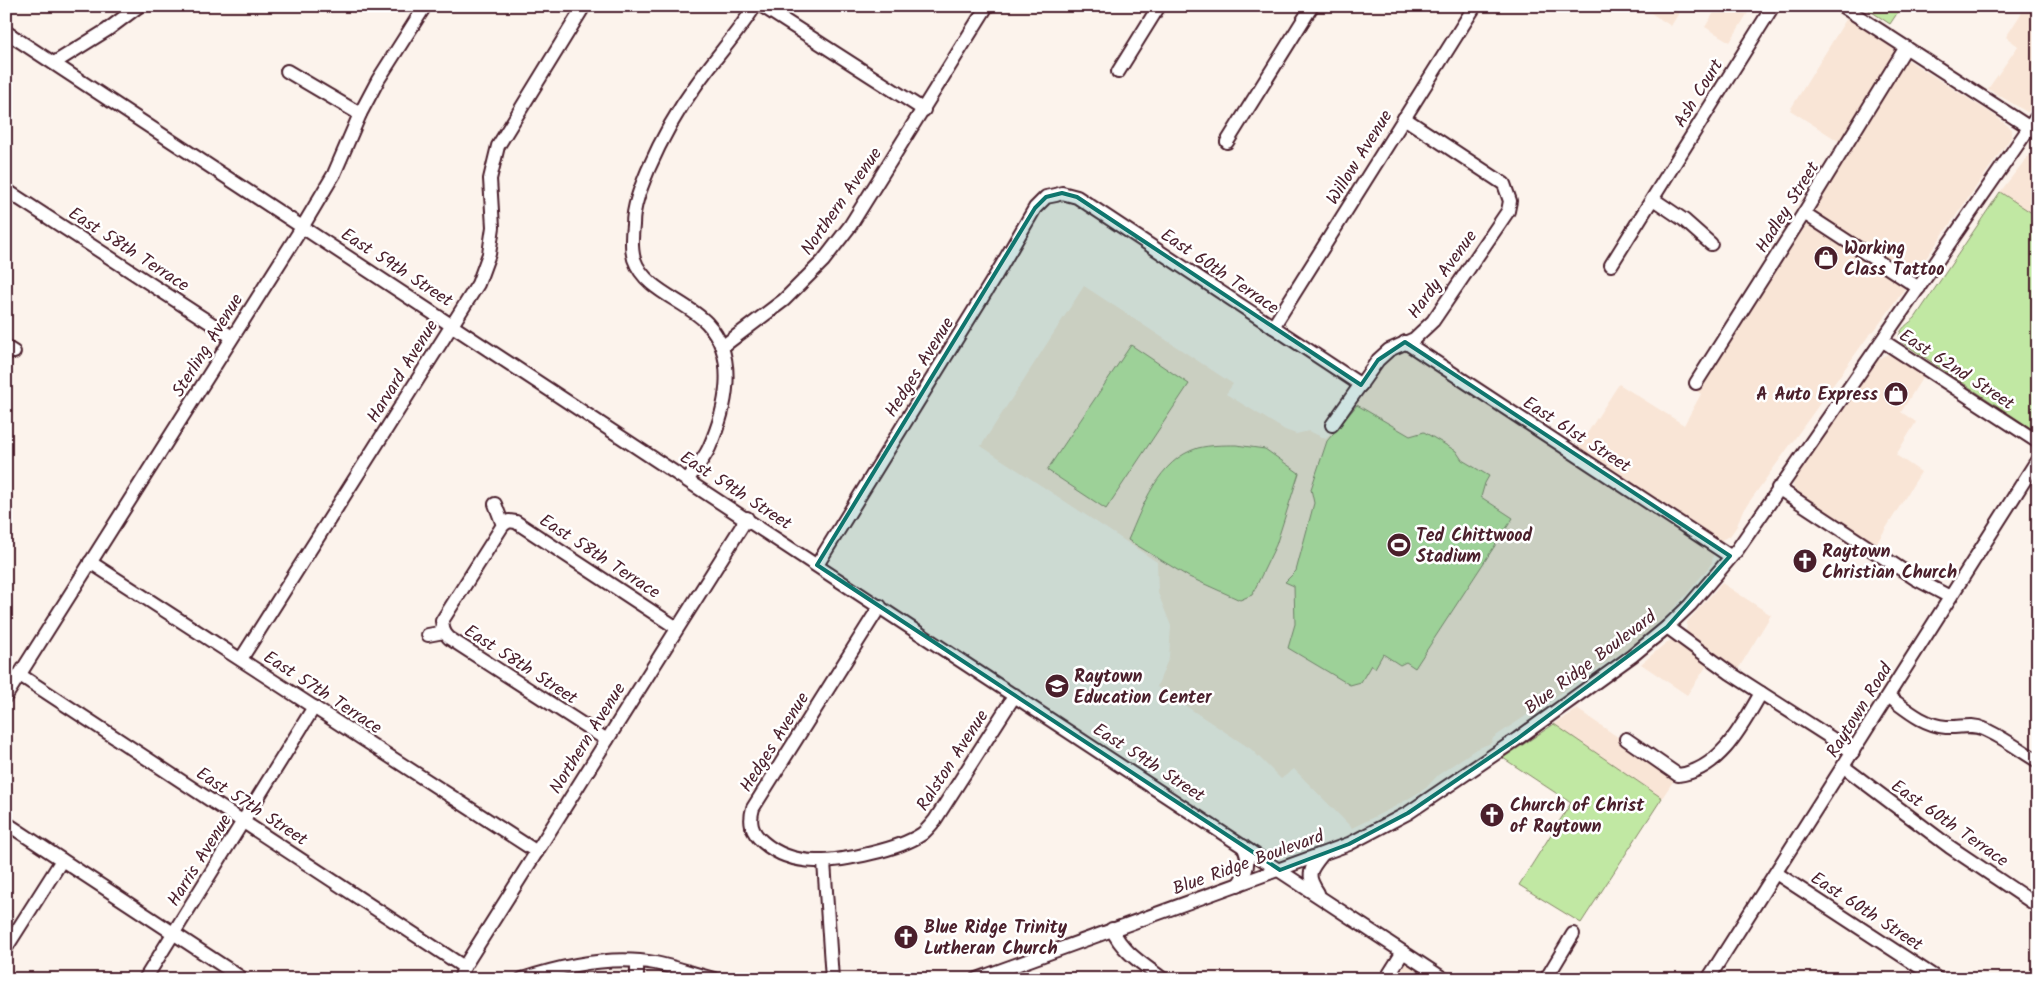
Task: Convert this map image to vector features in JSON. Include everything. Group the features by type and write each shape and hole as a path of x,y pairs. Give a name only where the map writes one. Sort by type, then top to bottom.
{"street":[{"path":"54,63 107,30 139,6"},
{"name":"Sterling Avenue","path":"6,696 303,226 334,174 360,114 378,80 425,6"},
{"name":"Harvard Avenue","path":"240,659 478,284 489,254 493,228 490,179 498,146 584,6"},
{"path":"688,479 708,450 720,417 727,378 726,362 722,347 706,322 685,305 653,285 642,273 634,258 632,223 636,202 644,180 672,121 696,84 737,34 755,6"},
{"path":"762,6 924,110"},
{"name":"Northern Avenue","path":"722,347 784,300 823,261 850,226 988,6"},
{"path":"1118,72 1159,6"},
{"path":"1227,142 1312,6"},
{"name":"Willow Avenue","path":"1273,327 1475,6"},
{"name":"Ash Court","path":"1611,265 1773,6"},
{"path":"1842,6 2033,130"},
{"name":"East 59th Street","path":"6,32 688,479 1444,979"},
{"name":"Hadley Street","path":"1696,383 1906,48"},
{"path":"287,71 360,114"},
{"name":"Blue Ridge Boulevard","path":"977,979 1349,844 1408,813 1541,722 1632,656 1667,627 1700,594 1730,556 2033,130 2038,115"},
{"name":"Hardy Avenue","path":"1332,425 1378,360 1388,350 1414,339 1432,321 1504,218 1510,201 1504,184 1404,118"},
{"name":"East 58th Terrace","path":"6,190 232,337"},
{"name":"East 60th Terrace","path":"1056,195 1062,193 1077,197 1361,385"},
{"name":"Hedges Avenue","path":"817,565 996,276 1035,208 1046,197 1056,195"},
{"path":"1653,198 1684,220 1711,244"},
{"path":"1804,213 1919,288"},
{"name":"East 62nd Street","path":"1883,341 2038,442"},
{"name":"East 61st Street","path":"1405,342 1730,556"},
{"name":"Raytown Road","path":"1710,978 2038,459"},
{"path":"1778,488 1916,579 1950,597"},
{"path":"428,635 444,632 442,621 503,525 495,504"},
{"name":"Northern Avenue","path":"462,973 536,852 747,518"},
{"name":"East 58th Terrace","path":"503,525 509,521 516,522 678,628"},
{"name":"East 57th Terrace","path":"90,562 536,852"},
{"name":"Hedges Avenue","path":"824,862 794,859 770,848 754,835 750,824 751,816 753,808 880,606"},
{"path":"1667,627 1761,693 1853,752"},
{"name":"East 58th Street","path":"444,632 450,638 607,740"},
{"name":"East 57th Street","path":"20,675 244,821 462,973"},
{"path":"1626,739 1678,775 1686,774 1710,763 1716,757 1738,733 1761,693"},
{"name":"Ralston Avenue","path":"824,862 883,850 910,841 924,833 935,820 1015,695"},
{"path":"1889,696 1918,718 1932,725 1948,727 1971,725 1985,729 2038,761"},
{"name":"Harris Avenue","path":"145,979 314,707"},
{"name":"East 60th Terrace","path":"1844,767 1950,847 2038,906"},
{"path":"6,823 243,979"},
{"path":"1238,885 1248,864 1248,854 1243,846"},
{"path":"1321,897 1310,882 1310,872 1322,854"},
{"path":"6,948 62,860"},
{"path":"824,862 832,979"},
{"name":"East 60th Street","path":"1776,873 1938,979"},
{"path":"1112,929 1117,941 1123,948 1163,979"},
{"path":"1546,979 1573,934"},
{"path":"1386,979 1403,952"},
{"path":"522,979 573,965 598,962 654,963 714,979"},
{"path":"637,962 637,979"}],"highlighted area":[{"path":"1062,193 1077,197 1361,385 1378,360 1405,342 1730,556 1667,627 1517,739 1408,813 1349,844 1280,870 817,565 1035,208 1046,197"}],"shaded area":[{"path":"1640,6 1683,6 1671,26"},
{"path":"1718,6 1752,6 1730,42 1705,27"},
{"path":"2026,6 2038,6 2038,100 2030,111 2027,112 1988,89 2018,46 2006,37"},
{"path":"1847,18 1894,49 1895,54 1840,142 1790,110"},
{"path":"1908,60 1994,115 2012,129 2012,136 1891,308 1869,335 1742,512 1737,526 1730,536 1719,541 1577,449 1619,384 1684,425 1701,394 1697,391 1754,299 1771,277 1903,63"},
{"path":"2038,151 2038,217 2000,192 2029,155"},
{"path":"1084,286 1233,384 1226,394 1285,430 1296,434 1309,431 1326,439 1382,363 1405,348 1711,549 1713,555 1712,563 1686,595 1662,620 1633,645 1493,738 1491,743 1476,749 1438,775 1426,788 1396,806 1352,828 1294,769 1281,779 1251,749 1157,687 1169,657 1171,626 1158,593 1157,562 981,446"},
{"path":"1888,354 1924,375 1901,412 1916,422 1896,455 1921,472 1875,546 1794,491 1793,486 1794,480 1877,361"},
{"path":"1722,583 1771,615 1737,671 1686,635 1687,622"},
{"path":"1673,640 1708,664 1687,695 1641,664 1667,642"},
{"path":"1577,709 1676,777 1662,798 1554,724"},
{"path":"1404,961 1408,962 1435,979 1389,979"}],"green space":[{"path":"1863,6 1902,6 1890,24"},
{"path":"2000,192 2038,217 2038,433 1900,341 1899,337 1906,325 1915,318"},
{"path":"1131,345 1189,384 1106,509 1047,470"},
{"name":"Ted Chittwood Stadium","path":"1357,405 1410,436 1424,432 1456,451 1462,460 1489,476 1481,497 1513,518 1415,668 1406,662 1400,665 1383,654 1375,668 1371,665 1361,682 1350,685 1288,648 1295,624 1294,586 1285,582 1296,571 1314,503 1311,489 1327,441"},
{"path":"1236,445 1265,449 1299,473 1276,545 1252,595 1240,600 1189,577 1128,540 1146,499 1162,473 1172,463 1184,454 1198,448"},
{"path":"1554,724 1662,798 1581,923 1519,885 1571,803 1503,758"}],"place":[{"name":"Working Class Tattoo","path":"1826,258"},
{"name":"A Auto Express","path":"1896,394"},
{"name":"Ted Chittwood Stadium","path":"1399,545"},
{"name":"Raytown Christian Church","path":"1805,561"},
{"name":"Raytown Education Center","path":"1057,686"},
{"name":"Church of Christ of Raytown","path":"1492,815"},
{"name":"Blue Ridge Trinity Lutheran Church","path":"906,937"}]}
